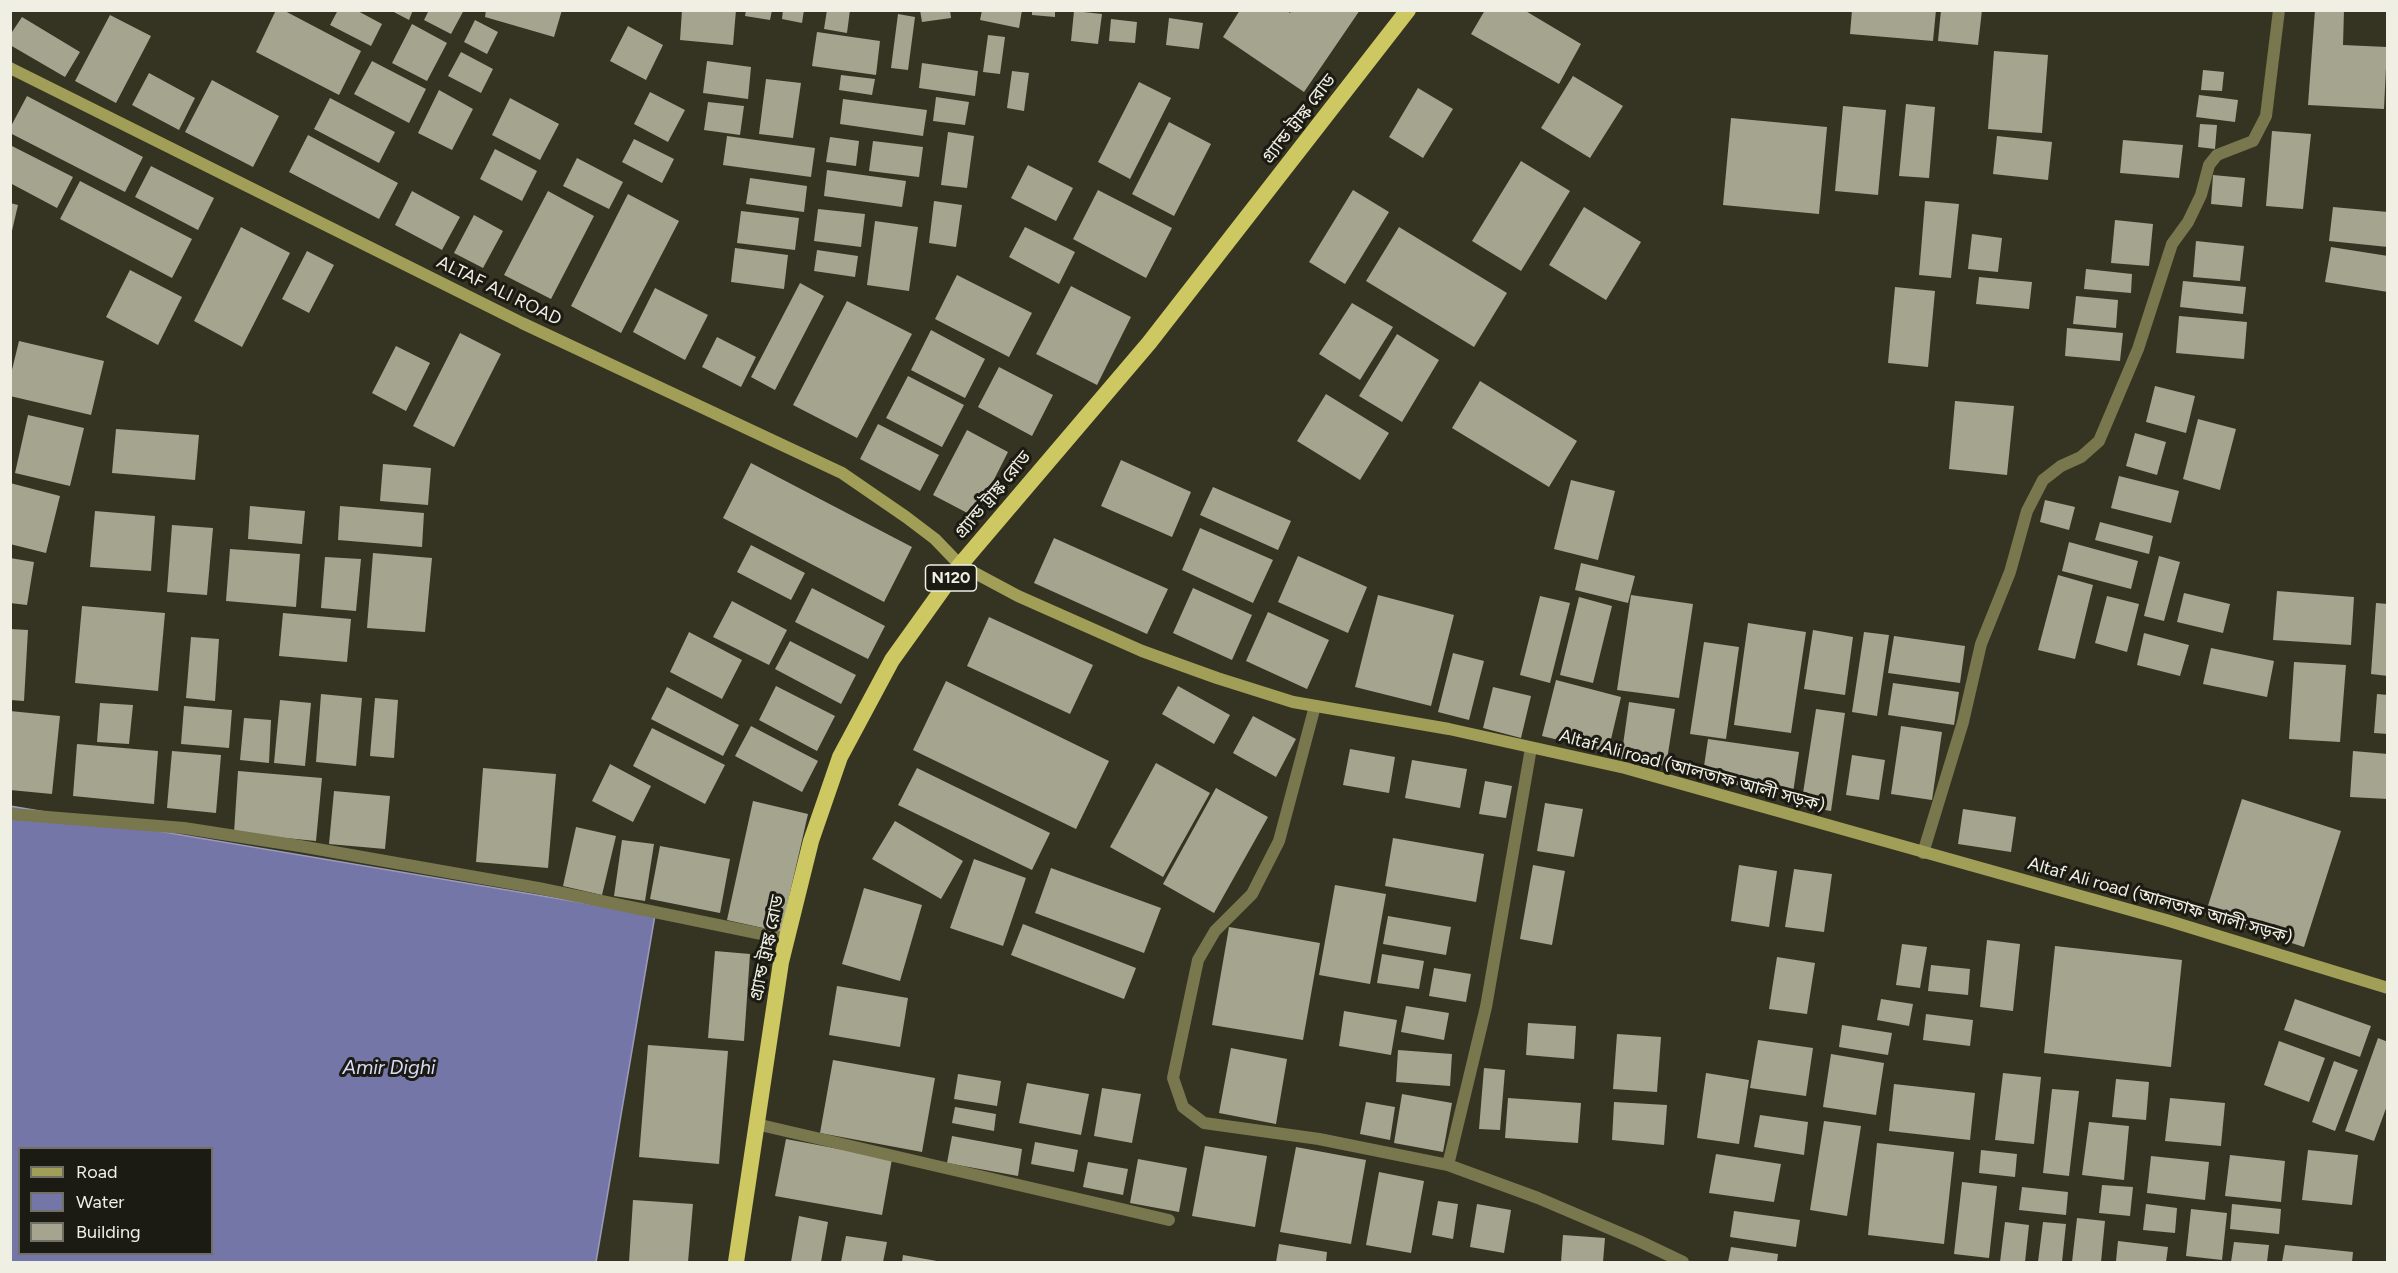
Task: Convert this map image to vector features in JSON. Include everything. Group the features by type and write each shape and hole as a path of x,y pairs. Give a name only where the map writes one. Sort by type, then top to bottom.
{"highway":[{"name":"গ্র্যান্ড ট্রাঙ্ক রোড","path":"736,1263 786,939 811,841 840,757 892,660 960,565 1149,343 1408,10"}],"main road":[{"name":"ALTAF ALI ROAD","path":"10,68 522,323 842,473 935,539 960,565"},
{"name":"Altaf Ali road (আলতাফ আলী সড়ক)","path":"960,565 1018,596 1142,651 1217,678 1315,706 1449,729 1625,768 2166,920 2388,988"}],"street":[{"path":"1923,853 1963,722 1981,644 2010,572 2026,511 2043,480 2061,466 2081,457 2099,441 2138,349 2172,244 2188,222 2201,195 2208,165 2217,155 2253,141 2265,116 2278,10"},
{"path":"1315,706 1279,841 1252,894 1215,931 1198,960 1173,1078 1183,1107 1204,1123 1319,1139 1448,1165 1578,1215 1683,1263"},
{"path":"1448,1165 1486,1007 1530,748"},
{"path":"10,813 184,828 300,846 538,888 786,939"},
{"path":"756,1124 1170,1220"}],"water":[{"name":"Amir Dighi","path":"10,806 655,915 596,1262 11,1262"}],"building":[{"path":"276,10 283,10 361,51 339,95 256,52"},
{"path":"338,10 356,10 382,24 371,46 330,25"},
{"path":"390,10 413,10 409,20"},
{"path":"429,10 464,10 451,34 424,20"},
{"path":"486,10 562,10 554,37 485,17"},
{"path":"682,10 736,10 733,45 680,40"},
{"path":"746,10 772,10 770,20 745,16"},
{"path":"783,10 804,10 802,23 782,19"},
{"path":"827,10 850,10 847,33 824,29"},
{"path":"920,10 950,10 951,18 922,22"},
{"path":"982,10 1022,10 1019,28 980,20"},
{"path":"1032,10 1055,10 1055,17 1032,15"},
{"path":"1240,10 1287,10 1290,13 1292,10 1360,10 1304,92 1223,37"},
{"path":"1485,10 1524,10 1581,44 1559,84 1471,34"},
{"path":"1852,10 1936,10 1933,41 1850,34"},
{"path":"1941,10 1982,10 1978,45 1938,41"},
{"path":"2315,10 2344,10 2343,45 2387,47 2384,109 2308,105"},
{"path":"1074,11 1102,14 1098,44 1071,41"},
{"path":"898,14 915,17 908,70 891,68"},
{"path":"110,15 151,36 116,103 75,81"},
{"path":"22,17 80,52 65,77 10,45 10,35"},
{"path":"1169,18 1203,23 1199,49 1166,45"},
{"path":"1111,19 1137,22 1135,43 1109,41"},
{"path":"475,20 498,32 487,54 464,42"},
{"path":"412,24 447,43 427,81 392,63"},
{"path":"628,26 663,45 646,80 610,61"},
{"path":"817,32 880,41 876,75 812,66"},
{"path":"988,35 1005,37 1000,74 983,72"},
{"path":"1994,51 2048,55 2042,133 1988,129"},
{"path":"461,52 493,69 481,93 448,76"},
{"path":"372,61 426,89 409,123 354,94"},
{"path":"707,61 751,67 748,99 703,93"},
{"path":"922,63 978,71 975,96 919,88"},
{"path":"2203,70 2224,72 2222,91 2201,90"},
{"path":"1012,71 1029,73 1024,111 1007,108"},
{"path":"149,73 195,98 179,130 132,105"},
{"path":"841,75 875,79 872,95 839,90"},
{"path":"1573,76 1623,106 1590,158 1541,128"},
{"path":"766,79 801,83 793,138 759,134"},
{"path":"212,80 279,116 253,167 185,132"},
{"path":"1139,82 1171,98 1130,179 1098,162"},
{"path":"1418,88 1453,109 1423,158 1389,137"},
{"path":"439,90 473,109 452,150 418,133"},
{"path":"650,92 685,110 668,142 634,124"},
{"path":"2199,95 2238,100 2235,122 2196,117"},
{"path":"27,96 143,157 125,192 10,133 10,128"},
{"path":"936,97 969,102 965,125 933,121"},
{"path":"330,98 395,132 379,163 314,129"},
{"path":"510,98 559,124 540,160 492,135"},
{"path":"843,99 927,110 923,136 840,124"},
{"path":"708,102 744,106 740,135 704,130"},
{"path":"1906,104 1935,107 1929,178 1899,176"},
{"path":"1843,106 1886,110 1878,195 1835,191"},
{"path":"1731,118 1827,127 1819,214 1723,205"},
{"path":"1169,122 1211,144 1174,216 1132,194"},
{"path":"2200,124 2217,125 2215,149 2198,147"},
{"path":"2272,131 2311,134 2303,209 2266,206"},
{"path":"948,132 974,136 967,188 941,185"},
{"path":"308,135 398,183 379,219 289,172"},
{"path":"727,136 815,148 811,177 723,165"},
{"path":"1997,136 2052,142 2048,180 1993,174"},
{"path":"830,137 859,141 856,166 826,162"},
{"path":"634,139 674,159 662,183 622,162"},
{"path":"2123,140 2183,145 2179,178 2120,173"},
{"path":"873,141 923,147 919,177 869,171"},
{"path":"10,145 73,177 57,208 10,183"},
{"path":"495,149 537,171 522,201 480,179"},
{"path":"577,158 623,182 609,209 563,186"},
{"path":"1521,161 1570,191 1521,271 1472,241"},
{"path":"1028,165 1073,188 1056,221 1011,198"},
{"path":"151,166 214,198 198,230 135,197"},
{"path":"827,170 906,181 902,207 824,196"},
{"path":"2213,175 2245,178 2242,207 2211,204"},
{"path":"750,178 807,186 804,212 746,204"},
{"path":"80,181 192,239 172,278 60,219"},
{"path":"1098,190 1172,228 1146,278 1073,239"},
{"path":"1353,190 1389,212 1345,284 1309,262"},
{"path":"412,191 460,217 442,250 395,225"},
{"path":"548,191 594,216 551,299 504,275"},
{"path":"628,194 679,221 621,333 571,306"},
{"path":"934,201 962,205 956,247 929,243"},
{"path":"1925,201 1959,204 1951,278 1919,275"},
{"path":"10,203 18,205 11,235 10,235"},
{"path":"1584,207 1641,242 1606,300 1549,265"},
{"path":"2333,207 2388,212 2388,247 2329,241"},
{"path":"818,209 865,214 861,247 814,241"},
{"path":"741,211 799,218 795,250 737,243"},
{"path":"474,215 503,231 483,268 454,253"},
{"path":"2115,220 2153,224 2149,266 2111,263"},
{"path":"875,221 918,227 909,291 867,285"},
{"path":"241,227 290,253 242,347 194,321"},
{"path":"1025,227 1075,252 1059,284 1009,257"},
{"path":"1399,227 1507,293 1474,347 1366,281"},
{"path":"1972,234 2002,238 1998,272 1968,269"},
{"path":"2196,241 2244,246 2240,281 2193,277"},
{"path":"2331,247 2388,256 2388,292 2325,282"},
{"path":"735,248 788,255 784,289 731,282"},
{"path":"817,250 858,256 855,277 814,271"},
{"path":"307,251 334,265 309,313 282,299"},
{"path":"2086,269 2132,274 2131,293 2084,289"},
{"path":"130,270 182,297 158,345 106,317"},
{"path":"957,275 1032,313 1009,357 935,319"},
{"path":"1979,277 2032,282 2029,309 1976,304"},
{"path":"2183,281 2246,287 2243,314 2180,307"},
{"path":"800,283 824,296 775,390 751,377"},
{"path":"1071,286 1131,317 1097,385 1036,354"},
{"path":"1895,287 1935,291 1928,367 1888,363"},
{"path":"655,288 708,315 685,360 633,332"},
{"path":"2076,296 2118,300 2116,328 2073,324"},
{"path":"847,301 912,334 857,438 793,405"},
{"path":"1352,303 1393,327 1360,380 1319,354"},
{"path":"2179,316 2247,322 2244,359 2176,353"},
{"path":"2067,328 2123,333 2120,361 2065,356"},
{"path":"931,330 985,359 965,398 911,370"},
{"path":"460,333 501,354 454,447 413,426"},
{"path":"1397,334 1439,360 1402,422 1359,396"},
{"path":"717,337 756,357 741,387 702,367"},
{"path":"19,341 104,361 91,415 10,396 10,378"},
{"path":"396,346 430,363 406,411 372,393"},
{"path":"999,367 1053,395 1032,436 978,407"},
{"path":"908,376 964,405 942,447 886,418"},
{"path":"1480,381 1577,441 1549,487 1452,428"},
{"path":"2155,386 2195,396 2186,433 2146,422"},
{"path":"1326,394 1389,433 1360,480 1297,441"},
{"path":"1955,401 2014,406 2007,475 1949,469"},
{"path":"28,415 84,428 70,486 15,473"},
{"path":"2198,419 2236,429 2220,490 2183,479"},
{"path":"878,424 939,455 920,491 860,459"},
{"path":"116,429 199,435 195,480 112,473"},
{"path":"967,430 1008,452 975,517 933,495"},
{"path":"2135,433 2166,442 2157,475 2126,466"},
{"path":"1121,460 1191,492 1172,537 1101,506"},
{"path":"751,463 912,547 884,602 723,518"},
{"path":"383,464 431,468 428,505 380,501"},
{"path":"2119,476 2179,491 2171,523 2111,508"},
{"path":"1571,480 1615,491 1598,560 1554,549"},
{"path":"10,483 60,496 46,553 10,544"},
{"path":"1213,487 1291,521 1278,550 1200,515"},
{"path":"2045,500 2075,507 2069,530 2040,522"},
{"path":"250,506 305,511 302,544 248,539"},
{"path":"340,506 424,513 422,547 338,540"},
{"path":"95,511 155,516 151,571 90,567"},
{"path":"2100,522 2153,536 2149,554 2095,540"},
{"path":"172,525 213,528 207,595 167,592"},
{"path":"1200,528 1273,560 1253,603 1182,570"},
{"path":"1054,538 1168,589 1147,634 1034,583"},
{"path":"2069,542 2138,561 2131,589 2062,571"},
{"path":"751,545 805,573 791,600 737,572"},
{"path":"230,549 300,554 296,607 226,601"},
{"path":"373,553 432,558 425,632 367,628"},
{"path":"1298,556 1367,587 1348,633 1278,602"},
{"path":"2159,556 2180,562 2164,621 2144,616"},
{"path":"325,557 361,559 356,611 321,608"},
{"path":"10,558 34,562 27,605 10,603"},
{"path":"1581,563 1635,576 1628,603 1575,590"},
{"path":"2058,575 2093,585 2075,659 2038,650"},
{"path":"812,588 885,626 868,659 795,622"},
{"path":"1193,588 1252,615 1232,660 1173,633"},
{"path":"2277,591 2354,597 2351,645 2273,640"},
{"path":"2184,593 2230,604 2223,633 2177,622"},
{"path":"1378,595 1454,615 1431,706 1355,687"},
{"path":"1631,595 1693,604 1679,698 1617,690"},
{"path":"1540,596 1570,603 1550,683 1520,675"},
{"path":"2107,596 2139,604 2127,652 2095,643"},
{"path":"1579,597 1612,606 1593,683 1560,675"},
{"path":"732,601 787,630 769,665 713,637"},
{"path":"2376,603 2388,604 2388,676 2371,674"},
{"path":"82,606 165,613 158,691 75,683"},
{"path":"1268,612 1329,640 1307,689 1246,661"},
{"path":"283,613 351,619 347,662 279,656"},
{"path":"989,617 1093,665 1070,714 967,666"},
{"path":"1748,623 1806,632 1791,733 1734,725"},
{"path":"10,629 28,630 24,701 10,700"},
{"path":"1813,630 1853,637 1845,695 1804,689"},
{"path":"689,632 742,660 722,699 670,672"},
{"path":"1864,632 1889,635 1877,716 1852,712"},
{"path":"2144,633 2189,645 2180,676 2137,665"},
{"path":"1894,636 1965,646 1960,683 1888,673"},
{"path":"191,637 219,639 215,701 186,698"},
{"path":"790,641 856,675 841,704 775,669"},
{"path":"1704,642 1739,647 1726,739 1690,734"},
{"path":"2211,648 2274,661 2267,697 2203,684"},
{"path":"1453,653 1484,661 1469,720 1438,712"},
{"path":"2294,662 2346,665 2340,742 2289,739"},
{"path":"1556,680 1621,697 1608,752 1542,736"},
{"path":"946,681 1109,761 1076,829 913,750"},
{"path":"1893,683 1959,692 1954,725 1888,715"},
{"path":"776,686 835,716 817,751 759,720"},
{"path":"1178,686 1230,715 1214,744 1162,714"},
{"path":"667,687 739,725 723,756 651,719"},
{"path":"1493,687 1531,696 1521,738 1483,728"},
{"path":"321,694 362,698 356,766 316,762"},
{"path":"2377,694 2388,695 2388,734 2374,733"},
{"path":"375,698 398,700 394,758 370,756"},
{"path":"280,700 311,703 305,766 274,763"},
{"path":"1629,702 1675,709 1666,766 1621,759"},
{"path":"100,703 133,705 129,744 97,742"},
{"path":"184,706 232,710 229,748 181,744"},
{"path":"1816,709 1845,713 1831,811 1801,806"},
{"path":"10,711 60,716 52,794 10,790"},
{"path":"1253,716 1296,739 1276,777 1233,753"},
{"path":"244,718 271,720 269,763 240,760"},
{"path":"751,726 818,761 802,792 735,756"},
{"path":"1901,726 1942,732 1932,800 1891,794"},
{"path":"652,728 725,765 705,804 633,766"},
{"path":"1708,739 1799,752 1793,793 1702,780"},
{"path":"77,744 158,751 154,804 73,796"},
{"path":"1350,749 1395,757 1389,793 1343,785"},
{"path":"172,751 221,755 216,813 167,808"},
{"path":"2353,751 2388,754 2388,799 2350,797"},
{"path":"1852,755 1885,760 1879,800 1846,795"},
{"path":"1412,760 1467,769 1460,808 1405,798"},
{"path":"1156,763 1210,793 1163,877 1110,847"},
{"path":"610,764 651,786 633,822 592,801"},
{"path":"483,768 556,774 548,868 476,862"},
{"path":"917,768 1050,833 1032,870 898,805"},
{"path":"238,771 322,778 316,841 234,833"},
{"path":"1485,781 1512,786 1506,818 1479,814"},
{"path":"1216,788 1268,817 1214,913 1163,884"},
{"path":"334,791 390,796 385,849 329,844"},
{"path":"2242,799 2341,831 2304,947 2205,915"},
{"path":"753,801 808,814 781,932 727,920"},
{"path":"1545,803 1583,809 1574,857 1537,851"},
{"path":"1963,809 2016,817 2011,852 1958,844"},
{"path":"895,821 963,861 941,899 872,859"},
{"path":"576,827 616,836 602,895 563,886"},
{"path":"1393,838 1484,854 1476,902 1385,886"},
{"path":"622,840 654,844 645,901 614,896"},
{"path":"660,846 730,859 720,913 650,899"},
{"path":"974,859 1026,878 1003,946 950,928"},
{"path":"1533,865 1565,871 1552,945 1520,939"},
{"path":"1739,865 1777,871 1769,927 1731,921"},
{"path":"1051,868 1161,908 1144,953 1035,913"},
{"path":"1794,869 1832,874 1824,932 1785,927"},
{"path":"1335,885 1386,894 1370,984 1319,975"},
{"path":"864,888 922,905 900,981 842,964"},
{"path":"1388,916 1451,927 1446,955 1383,944"},
{"path":"1023,924 1136,968 1124,999 1011,955"},
{"path":"1229,927 1320,943 1303,1040 1212,1025"},
{"path":"1987,940 2020,944 2013,1011 1980,1007"},
{"path":"1902,944 1927,947 1920,988 1896,985"},
{"path":"2055,946 2182,960 2171,1067 2044,1053"},
{"path":"715,951 750,954 744,1041 708,1038"},
{"path":"1382,954 1424,961 1419,989 1377,983"},
{"path":"1777,957 1815,963 1807,1014 1769,1009"},
{"path":"1931,965 1970,969 1968,995 1928,991"},
{"path":"1434,968 1471,974 1466,1002 1429,996"},
{"path":"837,986 908,998 900,1047 829,1035"},
{"path":"1881,999 1913,1004 1909,1026 1877,1020"},
{"path":"2295,999 2371,1026 2360,1057 2284,1030"},
{"path":"1406,1006 1449,1013 1444,1040 1401,1032"},
{"path":"1344,1011 1397,1020 1391,1055 1339,1046"},
{"path":"1926,1014 1973,1020 1970,1046 1923,1040"},
{"path":"1528,1023 1576,1026 1574,1059 1526,1055"},
{"path":"1842,1025 1892,1033 1888,1055 1839,1047"},
{"path":"1617,1034 1661,1037 1657,1092 1613,1089"},
{"path":"2378,1038 2388,1042 2388,1103 2374,1141 2345,1131"},
{"path":"1758,1040 1813,1048 1806,1096 1750,1088"},
{"path":"2279,1041 2325,1058 2309,1102 2264,1085"},
{"path":"648,1045 728,1051 719,1164 639,1157"},
{"path":"1231,1048 1287,1059 1276,1124 1219,1113"},
{"path":"1398,1050 1452,1054 1450,1086 1396,1082"},
{"path":"1831,1054 1884,1063 1876,1115 1823,1107"},
{"path":"833,1060 935,1078 922,1152 820,1133"},
{"path":"2334,1061 2358,1070 2335,1131 2312,1122"},
{"path":"1484,1068 1505,1070 1500,1130 1479,1129"},
{"path":"1706,1073 1749,1080 1739,1144 1697,1138"},
{"path":"2003,1073 2041,1077 2034,1144 1995,1140"},
{"path":"958,1074 1001,1081 997,1106 954,1099"},
{"path":"2116,1079 2149,1082 2146,1120 2112,1117"},
{"path":"1027,1083 1089,1094 1081,1135 1019,1123"},
{"path":"1894,1084 1975,1093 1970,1140 1889,1131"},
{"path":"1102,1088 1141,1094 1132,1143 1094,1136"},
{"path":"2052,1089 2079,1091 2069,1176 2043,1173"},
{"path":"1402,1094 1452,1103 1443,1152 1394,1143"},
{"path":"1508,1098 1581,1103 1578,1143 1505,1138"},
{"path":"2170,1098 2225,1103 2221,1146 2165,1141"},
{"path":"1366,1102 1395,1107 1390,1140 1360,1134"},
{"path":"1614,1102 1667,1105 1664,1145 1612,1140"},
{"path":"955,1107 996,1114 994,1131 952,1123"},
{"path":"1760,1115 1808,1122 1804,1155 1754,1147"},
{"path":"1824,1121 1861,1126 1847,1216 1810,1210"},
{"path":"2089,1122 2129,1126 2124,1180 2082,1175"},
{"path":"952,1136 1022,1149 1018,1176 947,1163"},
{"path":"786,1139 892,1159 882,1215 775,1196"},
{"path":"1035,1142 1078,1150 1074,1172 1031,1164"},
{"path":"1877,1143 1954,1152 1944,1244 1868,1235"},
{"path":"1205,1146 1267,1156 1255,1227 1192,1216"},
{"path":"1296,1147 1366,1160 1351,1244 1280,1232"},
{"path":"1981,1150 2017,1154 2015,1177 1979,1173"},
{"path":"2308,1150 2358,1155 2352,1205 2302,1200"},
{"path":"1716,1154 1781,1164 1774,1202 1709,1193"},
{"path":"2230,1155 2285,1161 2281,1202 2225,1196"},
{"path":"2151,1156 2209,1162 2205,1200 2147,1193"},
{"path":"1138,1159 1187,1168 1179,1212 1130,1203"},
{"path":"1088,1162 1128,1169 1123,1195 1083,1187"},
{"path":"1379,1172 1424,1181 1411,1253 1366,1245"},
{"path":"1962,1182 1997,1186 1989,1258 1954,1254"},
{"path":"2102,1185 2133,1187 2130,1216 2099,1213"},
{"path":"2022,1187 2068,1192 2066,1215 2019,1210"},
{"path":"633,1200 693,1204 688,1262 629,1262"},
{"path":"1438,1201 1458,1204 1453,1239 1432,1235"},
{"path":"1477,1204 1511,1210 1504,1253 1470,1247"},
{"path":"2146,1204 2177,1208 2175,1233 2143,1230"},
{"path":"2232,1204 2281,1209 2279,1234 2230,1229"},
{"path":"2191,1209 2227,1213 2222,1260 2186,1256"},
{"path":"1734,1211 1800,1220 1796,1247 1730,1237"},
{"path":"799,1216 828,1222 821,1262 791,1262"},
{"path":"2077,1218 2105,1221 2101,1262 2072,1262"},
{"path":"2005,1222 2029,1225 2025,1262 2000,1262"},
{"path":"2043,1222 2066,1224 2062,1262 2038,1262"},
{"path":"1563,1235 1605,1238 1603,1262 1561,1262"},
{"path":"846,1236 887,1242 883,1262 841,1262"},
{"path":"2118,1241 2168,1247 2166,1262 2116,1261"},
{"path":"2234,1242 2269,1245 2267,1262 2231,1262"},
{"path":"1279,1244 1327,1252 1326,1262 1276,1262"},
{"path":"2285,1245 2353,1252 2352,1262 2282,1262"},
{"path":"1731,1247 1778,1254 1777,1262 1728,1262"},
{"path":"903,1255 937,1261 937,1262 902,1262"}]}
